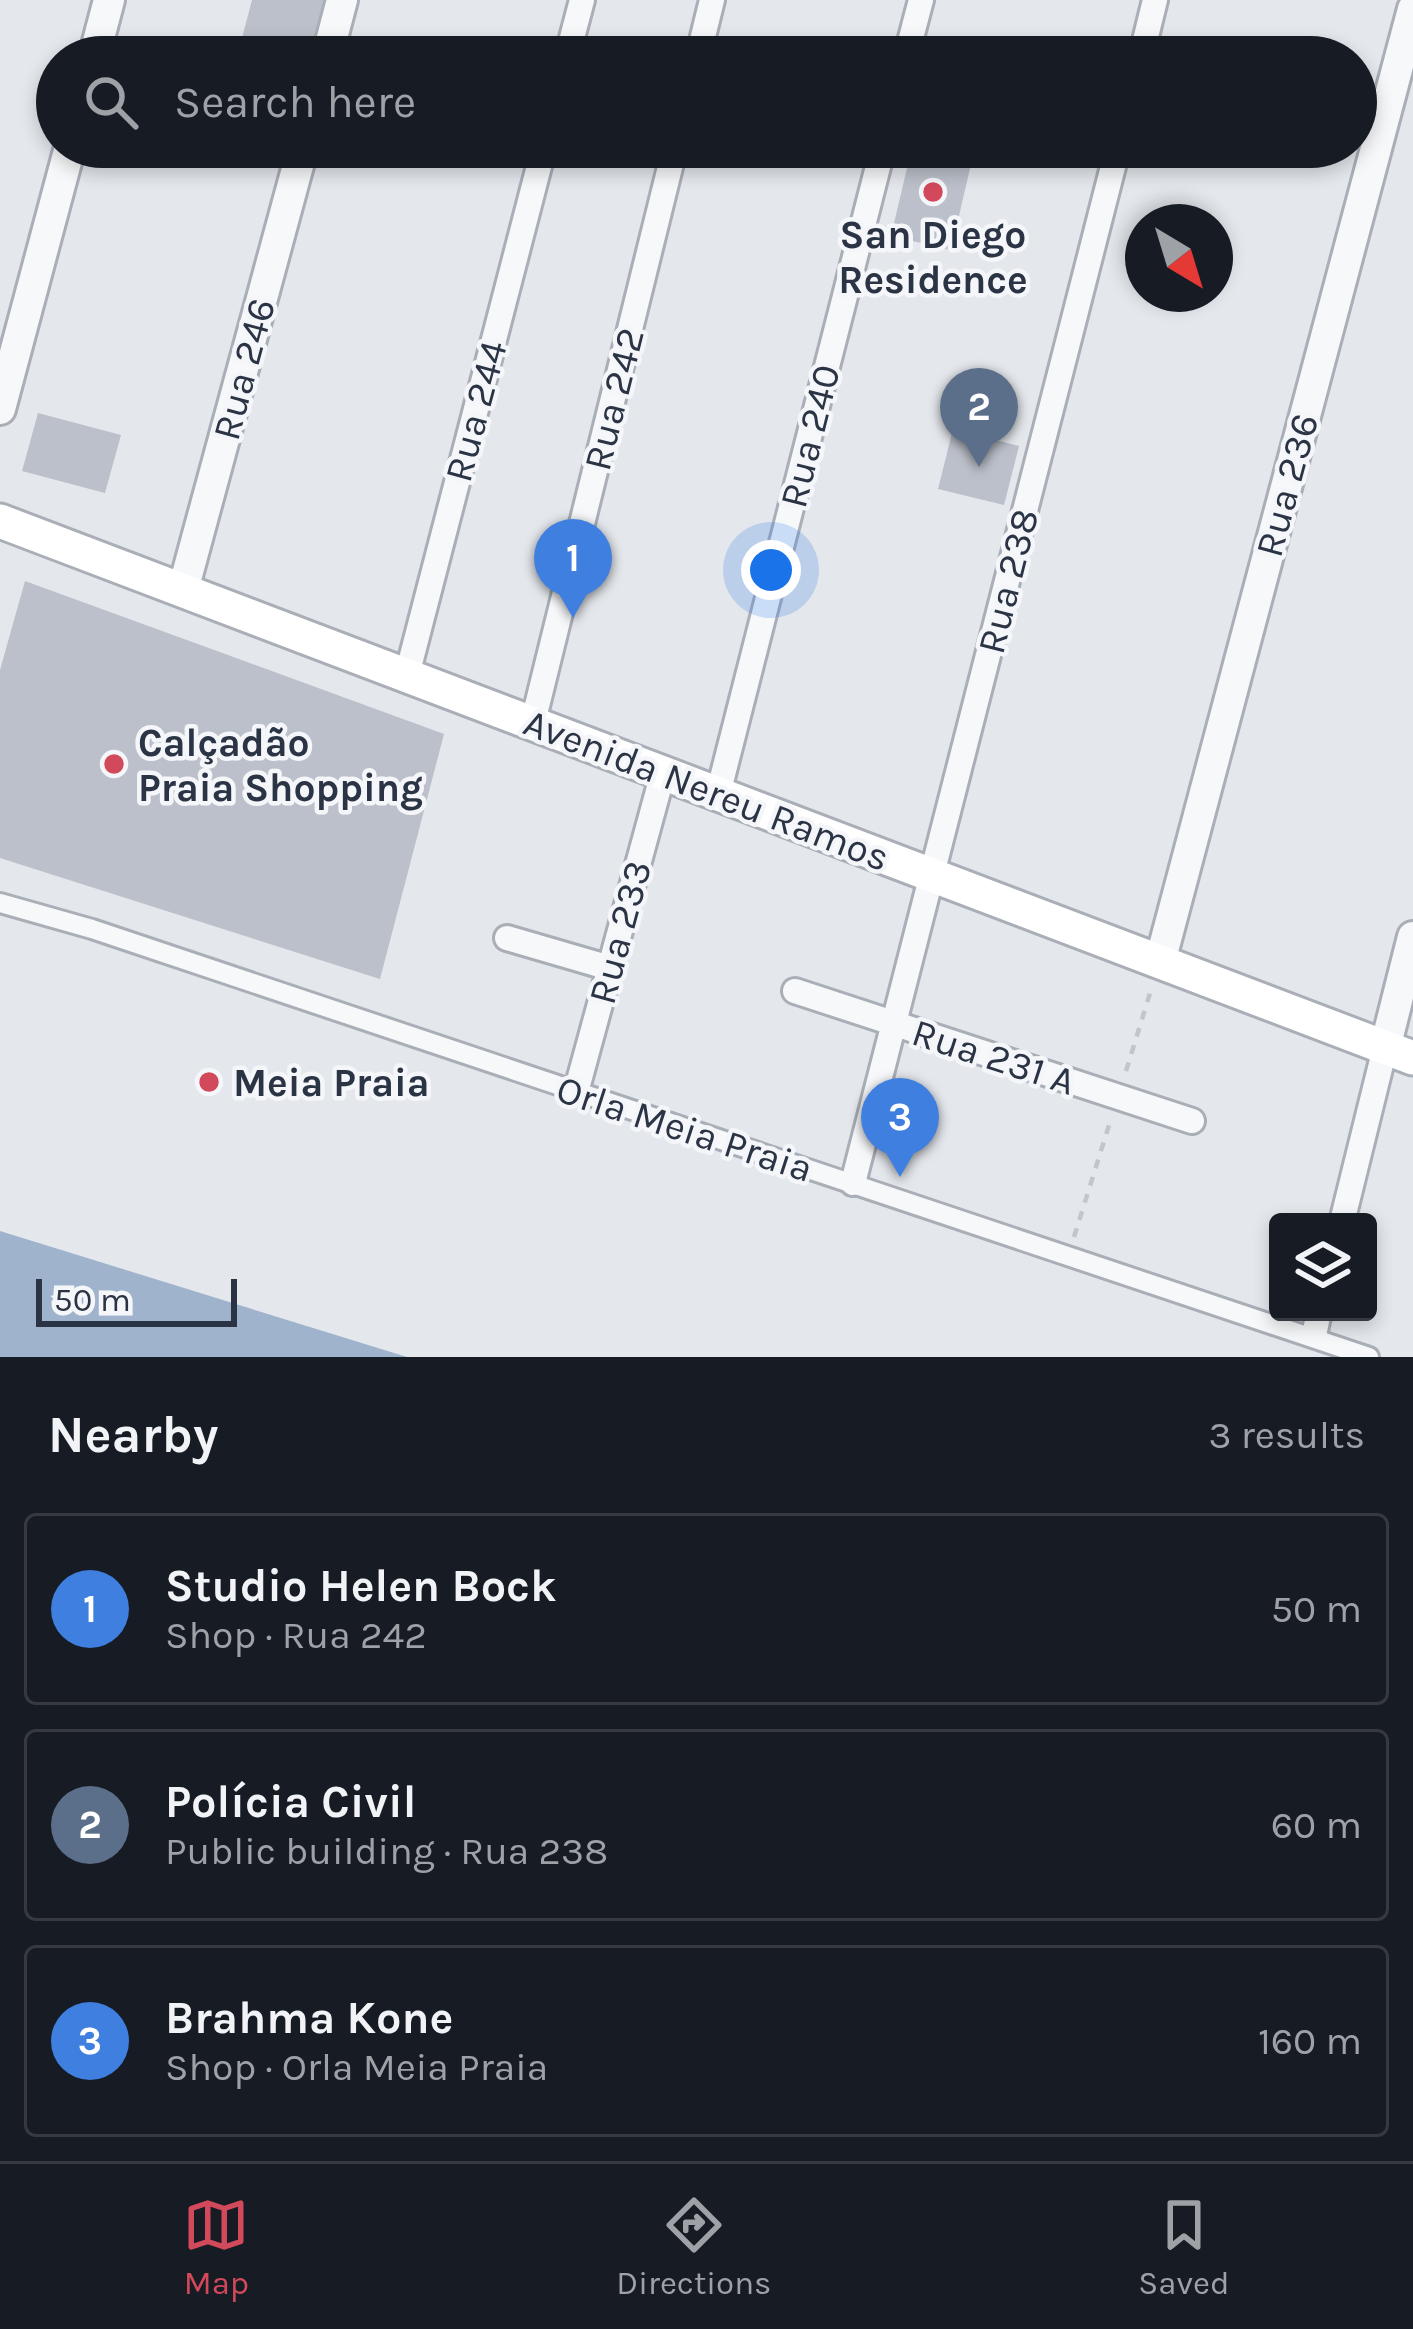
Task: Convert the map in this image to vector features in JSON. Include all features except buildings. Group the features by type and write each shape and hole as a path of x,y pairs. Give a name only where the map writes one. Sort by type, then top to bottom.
{"main road":[{"name":"Avenida Nereu Ramos","path":"0,520 1399,1053"}],"street":[{"path":"100,36 109,0"},
{"path":"333,36 342,0"},
{"path":"573,36 582,0"},
{"path":"703,36 712,0"},
{"path":"912,36 921,0"},
{"path":"1146,36 1155,0"},
{"name":"Rua 236","path":"1377,145 1413,9"},
{"path":"0,409 64,168"},
{"name":"Rua 246","path":"183,590 297,168"},
{"name":"Rua 244","path":"407,675 539,168"},
{"name":"Rua 242","path":"532,722 670,168"},
{"name":"Rua 240","path":"718,794 879,168"},
{"name":"Rua 238","path":"853,1183 1113,168"},
{"name":"Rua 236","path":"1160,962 1371,168"},
{"name":"Rua 233","path":"576,1092 663,773"},
{"name":"Orla Meia Praia","path":"0,903 853,1183 1317,1323 1369,1357"},
{"path":"1345,1213 1399,1053 1413,937"},
{"path":"507,938 610,968"},
{"name":"Rua 231 A","path":"796,991 1192,1121"}],"water":[{"path":"0,1231 407,1357 0,1357"}],"place":[{"name":"San Diego Residence","path":"933,192"},
{"name":"Polícia Civil","path":"979,467"},
{"name":"Studio Helen Bock","path":"573,618"},
{"name":"Calçadão Praia Shopping","path":"114,764"},
{"name":"Meia Praia","path":"209,1082"},
{"name":"Brahma Kone","path":"900,1177"}]}
